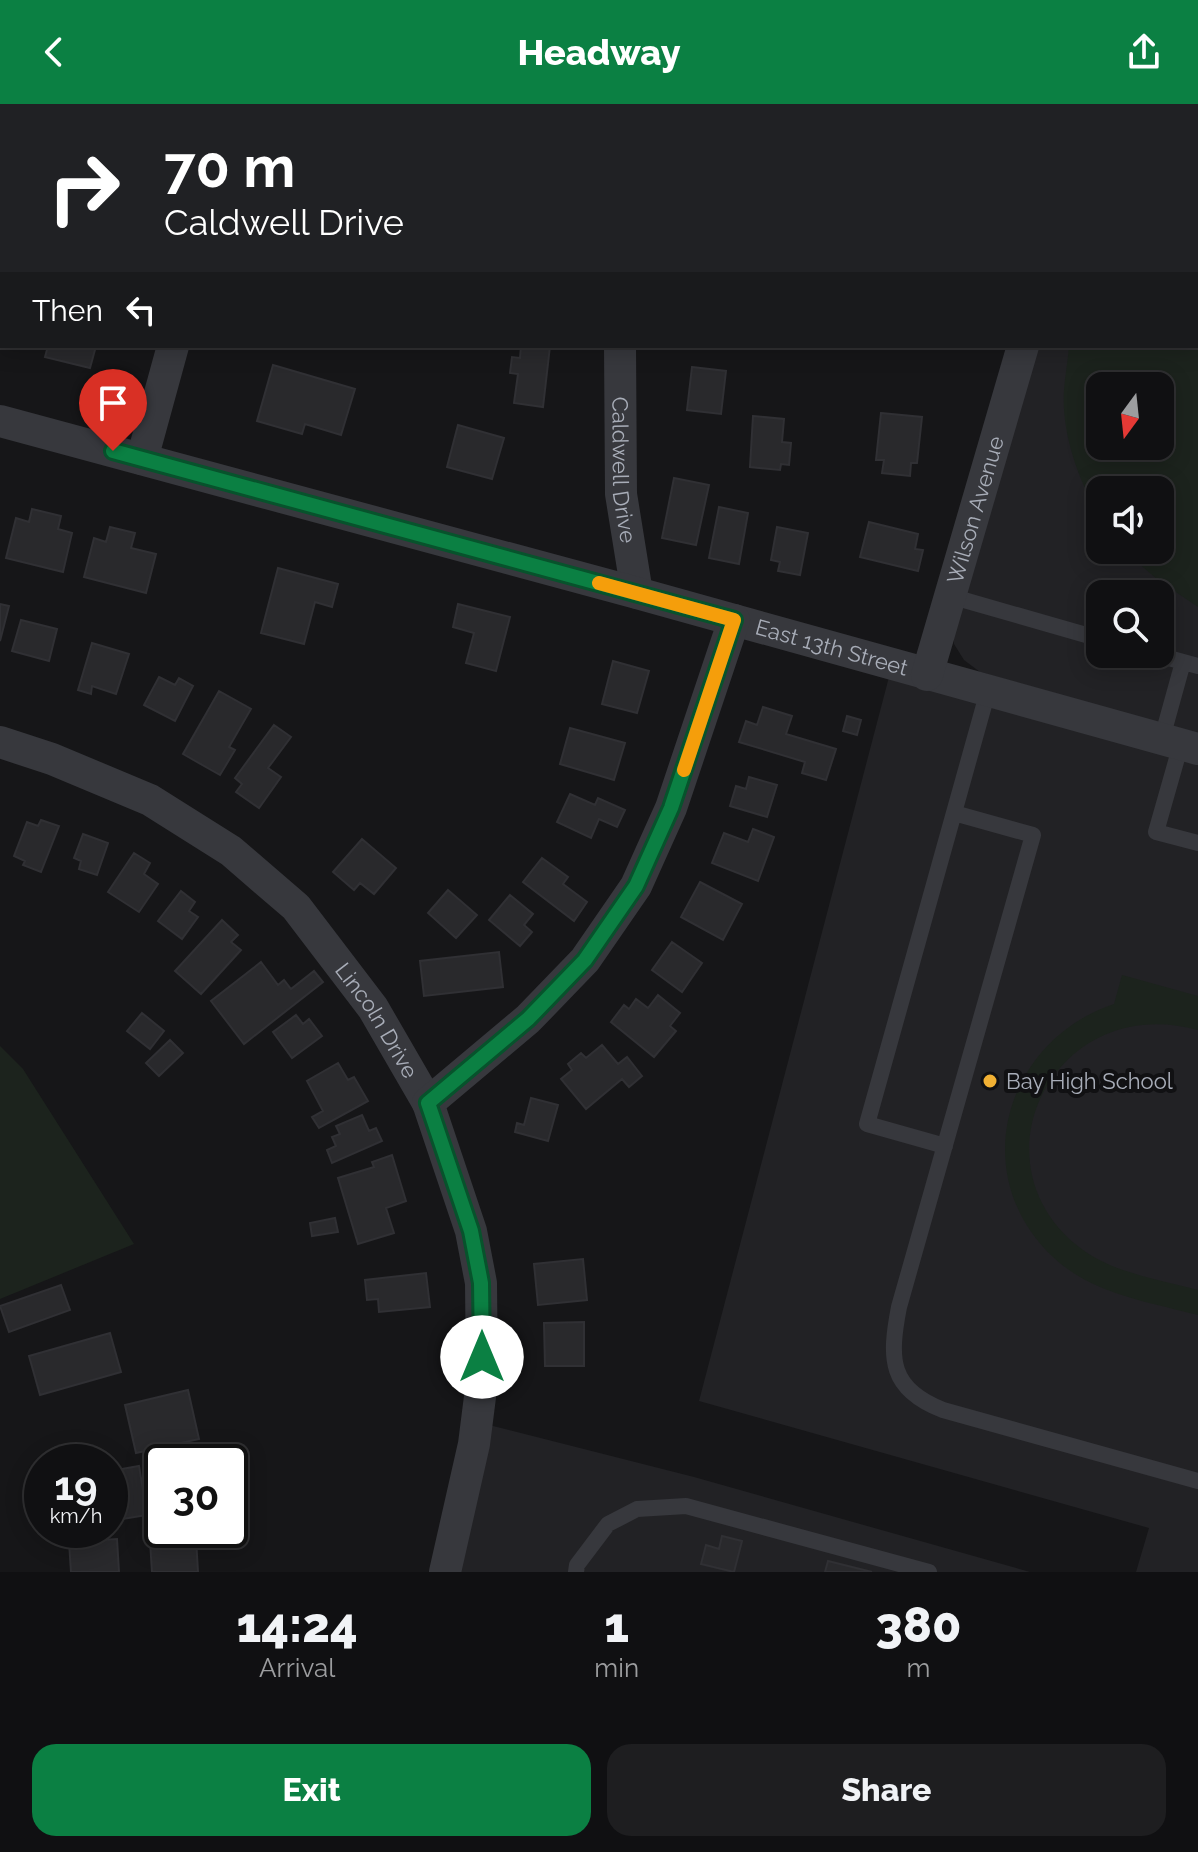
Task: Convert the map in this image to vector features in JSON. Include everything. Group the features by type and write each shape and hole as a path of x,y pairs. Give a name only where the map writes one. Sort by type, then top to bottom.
{"street":[{"path":"142,459 172,348"},
{"name":"Caldwell Drive","path":"620,348 621,494 637,593"},
{"name":"Wilson Avenue","path":"927,675 1022,348"},
{"name":"East 13th Street","path":"0,421 1180,744"},
{"path":"428,1103 528,1019 585,960 636,886 671,808 734,620"},
{"name":"Lincoln Drive","path":"0,742 52,759 150,800 231,851 296,907 373,1008 428,1103 471,1231 481,1283 482,1381 474,1444 445,1572"}],"lane":[{"path":"950,596 1086,635"},
{"path":"1190,664 1180,744 1156,832 1198,843"},
{"path":"945,1146 867,1124 988,691"},
{"path":"954,813 1033,835 899,1307 894,1329 894,1359 902,1383 914,1396 943,1410 1198,1481"},
{"path":"576,1572 577,1565 608,1524 637,1509 686,1506 929,1572"}],"shaded area":[{"path":"1035,348 1198,348 1198,734 980,672 964,660 954,644"},
{"path":"1069,348 1198,348 1198,607 1174,591 1174,580 1158,580 1139,564 1174,564 1174,476 1086,476 1086,489 1068,438 1064,406"},
{"name":"Bay High School","path":"889,677 1198,762 1198,1572 1136,1572 1149,1528 699,1401"},
{"path":"1122,975 1198,996 1198,1030 1147,1024 1103,1036 1068,1060 1043,1093 1030,1132 1032,1174 1049,1215 1083,1250 1109,1265 1198,1290 1198,1315 1122,1295 1068,1270 1026,1224 1010,1188 1005,1151 1010,1114 1023,1079 1046,1048 1076,1022 1114,1004"},
{"path":"0,1046 23,1069 134,1244 0,1299"},
{"path":"489,1425 694,1477 1030,1572 460,1572"}],"building":[{"path":"47,348 95,348 90,368 45,357"},
{"path":"521,348 550,348 543,407 514,403 518,374 510,373 512,357 520,358"},
{"path":"273,365 355,389 341,435 305,424 302,434 257,421"},
{"path":"692,367 726,371 721,414 687,410"},
{"path":"881,413 922,417 917,463 911,463 910,476 882,473 884,460 876,460"},
{"path":"753,416 784,419 782,442 791,443 789,465 781,464 780,470 750,467"},
{"path":"458,425 504,438 492,479 447,467"},
{"path":"674,478 709,485 696,545 662,538"},
{"path":"719,507 748,513 739,564 709,558"},
{"path":"32,509 61,516 58,529 72,533 63,572 6,558 16,518 29,522"},
{"path":"869,522 918,534 915,549 923,550 918,571 860,557"},
{"path":"110,527 135,533 131,548 156,554 146,593 84,577 94,538 106,542"},
{"path":"777,527 808,533 800,575 778,571 780,562 771,560"},
{"path":"278,568 338,584 332,607 315,602 304,644 261,633"},
{"path":"0,604 9,606 0,641"},
{"path":"458,604 510,617 496,671 466,663 474,633 453,627"},
{"path":"21,620 57,629 49,661 12,651"},
{"path":"92,643 129,654 116,694 92,686 91,694 78,690"},
{"path":"613,661 649,671 637,713 602,704"},
{"path":"159,677 175,685 179,678 193,686 175,721 144,705"},
{"path":"219,691 251,709 229,747 235,750 220,775 183,754"},
{"path":"763,707 792,716 786,734 836,749 826,780 802,773 805,762 739,742 746,721 757,725"},
{"path":"847,716 861,720 857,735 843,731"},
{"path":"274,725 291,737 268,768 281,777 259,808 236,792 242,784 235,778"},
{"path":"570,728 625,743 614,780 560,764"},
{"path":"749,777 777,785 767,817 730,806 736,786 746,789"},
{"path":"570,794 595,805 598,798 625,810 617,827 599,819 591,838 557,822"},
{"path":"41,820 59,826 41,872 23,865 25,861 14,856 27,822 38,826"},
{"path":"753,829 774,837 758,881 712,863 724,833 748,842"},
{"path":"83,834 108,843 97,875 79,869 81,861 74,858"},
{"path":"362,839 396,868 374,894 360,883 354,890 333,872"},
{"path":"134,853 150,863 144,874 158,884 139,912 108,892"},
{"path":"542,858 568,877 563,884 587,902 574,921 523,882"},
{"path":"700,882 742,904 723,940 681,917"},
{"path":"448,890 477,915 456,938 428,913"},
{"path":"181,891 195,902 189,911 198,917 182,939 158,921"},
{"path":"510,895 533,914 524,925 532,932 520,946 489,920"},
{"path":"222,920 238,935 231,942 241,950 201,994 175,971"},
{"path":"672,942 702,963 682,992 652,970"},
{"path":"499,952 503,987 424,996 420,961"},
{"path":"261,962 278,985 284,980 291,989 314,971 323,982 244,1044 211,1001"},
{"path":"658,995 680,1013 670,1026 676,1031 654,1057 611,1022 624,1005 629,1009 636,999 648,1008"},
{"path":"142,1013 164,1031 150,1049 127,1031"},
{"path":"296,1015 303,1024 309,1019 322,1036 292,1058 273,1032"},
{"path":"170,1040 183,1053 159,1076 146,1063"},
{"path":"602,1045 618,1064 627,1057 642,1076 629,1087 622,1079 586,1109 561,1079 572,1070 568,1064 581,1053 586,1058"},
{"path":"338,1063 348,1080 354,1077 368,1101 319,1128 312,1117 323,1111 307,1081"},
{"path":"531,1098 558,1105 548,1141 515,1132 517,1123 524,1125"},
{"path":"362,1115 369,1131 376,1128 382,1141 332,1163 327,1150 336,1146 332,1137 340,1134 336,1126"},
{"path":"392,1155 406,1201 386,1208 394,1233 358,1244 338,1178 374,1167 372,1162"},
{"path":"335,1218 338,1232 312,1236 310,1223"},
{"path":"583,1259 587,1300 538,1305 534,1264"},
{"path":"426,1273 430,1307 379,1312 378,1299 367,1300 365,1280"},
{"path":"61,1285 70,1310 9,1332 0,1306"},
{"path":"584,1322 584,1366 545,1366 544,1323"},
{"path":"110,1333 121,1372 40,1395 29,1356"},
{"path":"188,1390 199,1439 176,1444 144,1444 144,1451 136,1453 125,1405"},
{"path":"139,1466 144,1515 128,1518 128,1468"},
{"path":"722,1536 742,1541 734,1572 701,1564 706,1545 719,1549"},
{"path":"69,1548 118,1548 119,1572 71,1572"},
{"path":"150,1548 197,1548 198,1572 152,1572"},
{"path":"828,1561 872,1572 825,1572"}],"slow traffic":[{"path":"599,583 734,620 684,770"}],"place":[{"name":"Bay High School","path":"990,1081"}],"route":[{"path":"113,451 734,620 671,808 636,886 585,960 528,1019 428,1103 471,1231 481,1283 482,1357"}]}
